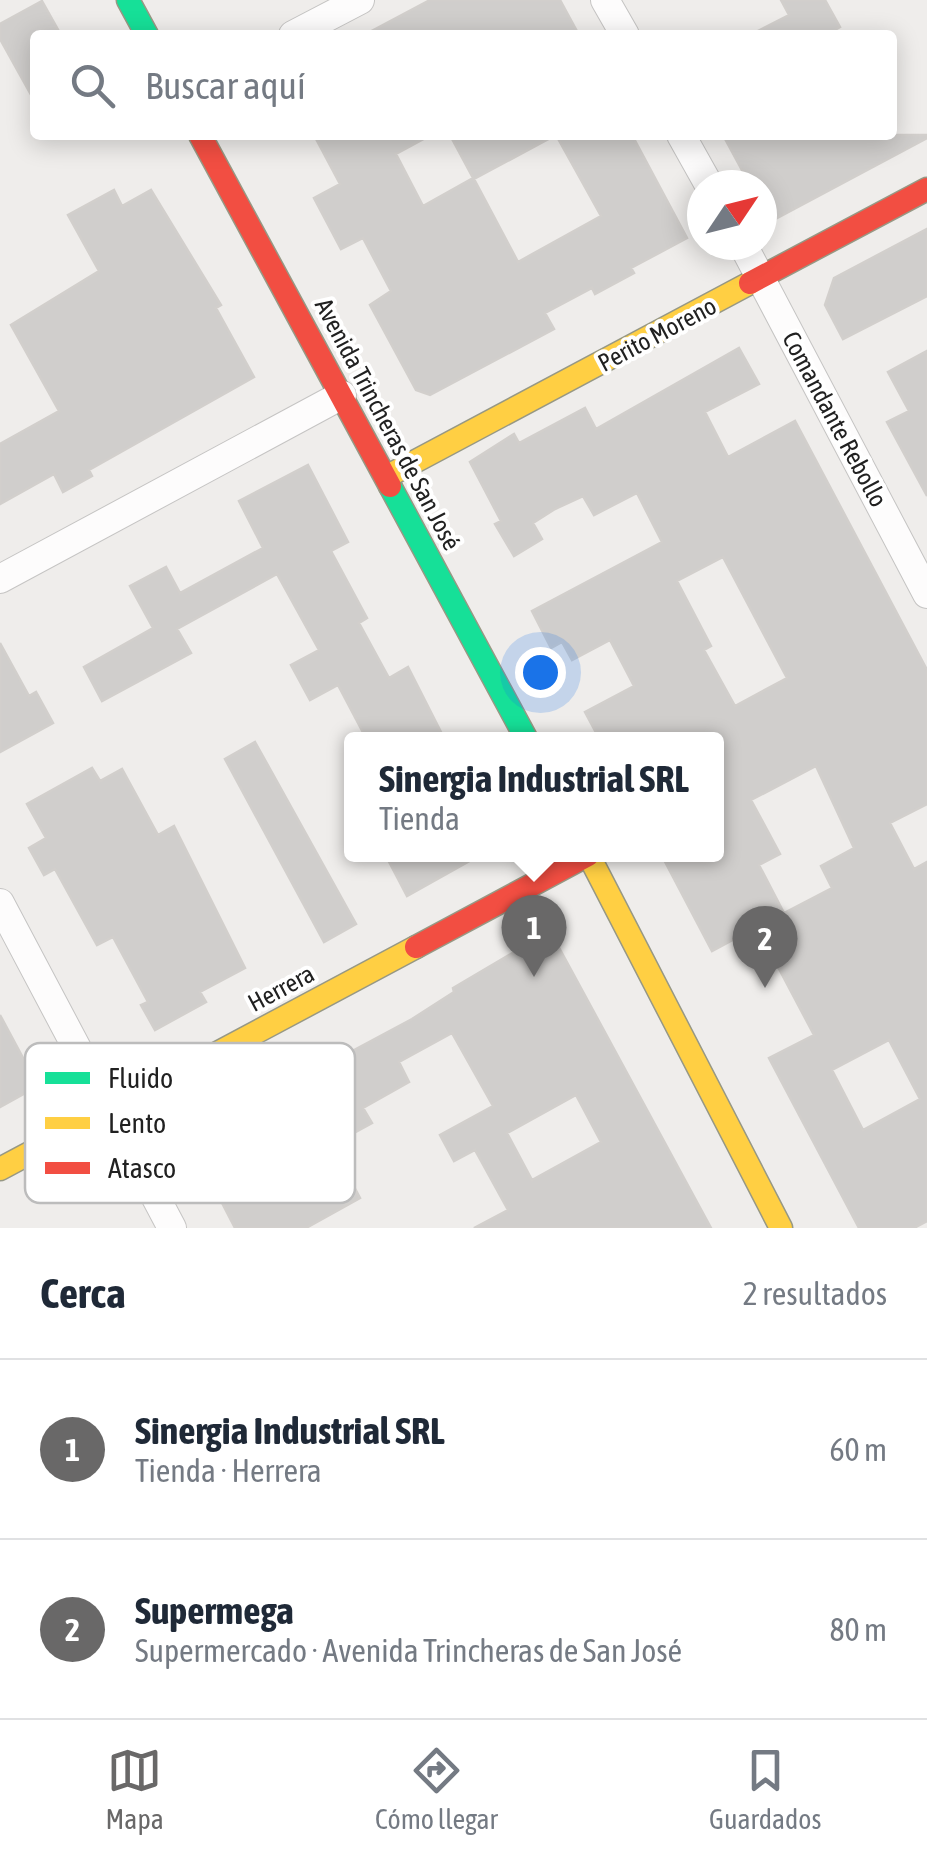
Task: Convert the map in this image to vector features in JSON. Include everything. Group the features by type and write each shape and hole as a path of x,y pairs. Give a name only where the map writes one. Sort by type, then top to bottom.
{"street":[{"path":"128,0 143,30"},
{"path":"303,30 360,0"},
{"path":"605,0 622,30"},
{"name":"Avenida Trincheras de San José","path":"203,140 523,732"},
{"path":"684,140 701,170"},
{"name":"Perito Moreno","path":"386,477 927,189"},
{"name":"Comandante Rebollo","path":"751,260 927,594"},
{"path":"0,580 342,395"},
{"name":"Herrera","path":"238,1043 575,862"},
{"path":"592,862 781,1228"},
{"path":"0,903 74,1043"},
{"name":"Herrera","path":"0,1170 25,1157"},
{"path":"159,1203 172,1228"}],"building":[{"path":"430,0 560,0 576,30 373,30"},
{"path":"781,0 825,0 840,27 760,30 789,15"},
{"path":"42,1 58,30 30,30 30,93 0,39 0,24"},
{"path":"897,135 927,138 777,218 777,170 742,170 726,140 897,140"},
{"path":"317,140 422,140 396,154 423,206 473,178 453,140 547,140 474,179 518,262 601,216 559,140 635,140 687,238 631,268 634,273 595,294 592,288 545,313 554,329 430,395 416,390 370,305 391,291 363,238 341,249 314,198 340,184"},
{"path":"114,190 122,206 151,190 221,305 216,308 254,377 89,470 92,476 63,492 54,474 0,504 0,444 59,411 11,325 99,271 68,215"},
{"path":"927,229 927,296 843,339 825,305 834,278"},
{"path":"739,348 759,384 705,412 728,457 795,421 927,670 927,804 890,823 914,869 927,862 927,1221 914,1228 859,1228 769,1058 814,1035 757,927 712,951 665,862 724,862 724,732 596,732 585,712 634,686 610,640 572,660 562,642 551,648 532,611 662,542 637,493 594,515 583,496 555,509 533,523 542,539 514,556 495,524 501,521 470,462 514,434 519,443 585,408 596,429","holes":["723,557 787,678 735,706 704,650 711,646 677,581","816,766 854,848 821,866 832,888 784,913 759,865 780,854 751,800","889,1040 920,1099 863,1130 832,1070"]},
{"path":"927,351 927,496 887,422 909,411 888,372"},
{"path":"308,465 348,542 331,551 367,618 359,623 389,678 408,667 441,732 363,732 338,685 310,700 291,665 319,650 277,574 177,629 191,653 102,701 84,667 153,628 130,586 166,567 180,593 263,548 239,501"},
{"path":"0,643 29,696 36,692 53,723 0,752"},
{"path":"255,742 356,924 324,942 225,759"},
{"path":"92,768 100,781 122,769 158,835 174,826 245,968 200,992 206,1002 155,1030 141,1005 148,1002 113,937 97,945 55,869 44,875 29,848 46,838 27,804"},
{"path":"389,862 468,862 407,896"},
{"path":"550,931 711,1228 474,1228 508,1210 475,1150 454,1161 440,1135 493,1106 452,1033 399,1062 409,1082 363,1108 372,1123 355,1132 355,1050 454,992 453,988","holes":["576,1095 601,1142 532,1180 507,1133"]},
{"path":"0,1015 25,1062 25,1093 0,1107"},
{"path":"222,1203 351,1203 306,1228 235,1228"}],"traffic: fast":[{"path":"128,0 144,30"},
{"path":"390,486 523,732"}],"traffic: slow":[{"path":"386,477 750,283"},
{"path":"592,862 781,1228"},
{"path":"236,1043 416,947"},
{"path":"0,1169 25,1156"}],"traffic: jam":[{"path":"203,140 390,486"},
{"path":"750,283 927,189"},
{"path":"416,947 575,862"}],"place":[{"name":"Sinergia Industrial SRL","path":"534,977"},
{"name":"Supermega","path":"765,988"}]}
